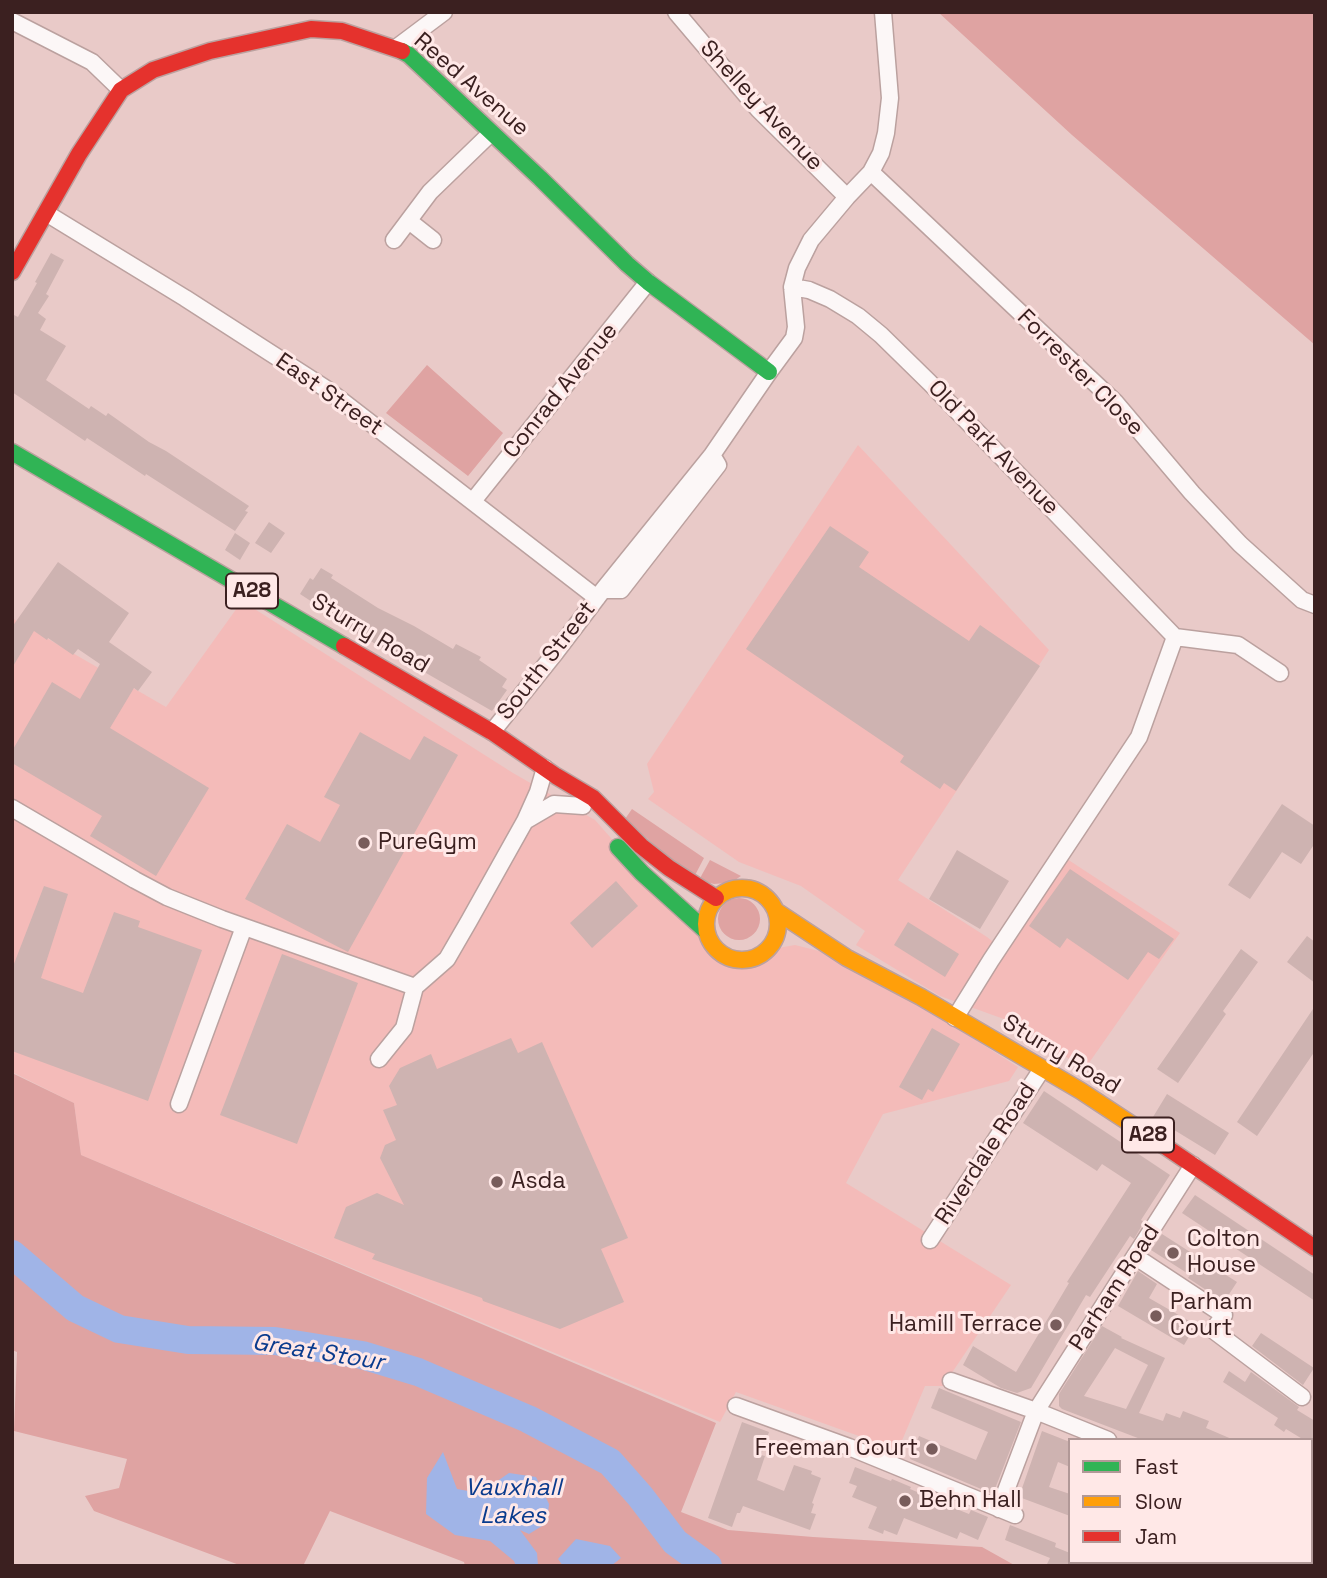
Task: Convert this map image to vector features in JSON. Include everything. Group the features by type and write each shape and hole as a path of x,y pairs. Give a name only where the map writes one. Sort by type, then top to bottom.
{"main road":[{"name":"Reed Avenue","path":"12,272 79,154 121,90 153,70 310,20 396,48 409,55 627,264 769,372"},
{"name":"Sturry Road","path":"12,452 492,732 593,798 641,846 668,868 716,898 724,892 742,887 763,894 776,911 847,958 1078,1090 1315,1248"},
{"name":"Sturry Road","path":"550,772 642,873 706,932 714,948 723,956 735,960 750,959 767,950 791,946 847,958"},
{"path":"706,932 709,908 716,898"},
{"path":"767,950 777,932 776,911"}],"street":[{"path":"396,48 444,12"},
{"name":"Shelley Avenue","path":"676,12 759,110 847,197"},
{"path":"871,172 881,153 890,98 883,12"},
{"path":"12,21 92,62 121,90"},
{"path":"394,240 430,192 491,133"},
{"name":"South Street","path":"492,732 712,455 794,338 796,327 792,287 797,268 811,240 871,172"},
{"name":"Forrester Close","path":"871,172 1115,402 1192,493 1240,544 1302,600 1315,605"},
{"name":"East Street","path":"46,213 328,390 600,594"},
{"path":"409,221 433,240"},
{"name":"Conrad Avenue","path":"473,501 648,282"},
{"name":"Old Park Avenue","path":"792,287 809,290 830,299 858,316 881,335 1174,637"},
{"path":"955,1018 1139,737 1174,637 1238,645 1280,673"},
{"path":"379,1059 404,1028 415,988 447,960 550,772"},
{"path":"525,821 554,804 583,806"},
{"path":"12,808 167,897 415,988"},
{"path":"179,1104 244,926"},
{"name":"Riverdale Road","path":"930,1240 1042,1069"},
{"name":"Parham Road","path":"999,1508 1036,1411 1194,1165"},
{"path":"1136,1257 1224,1315 1213,1330 1302,1397"},
{"path":"951,1381 1103,1438"},
{"path":"736,1406 849,1447 1015,1515"}],"shaded area":[{"path":"938,12 1315,12 1315,345 1072,135"},
{"path":"427,365 503,433 468,476 386,413"},
{"path":"858,445 1049,650 898,880 987,937 1007,953 1067,859 1180,933 1084,1070 1026,1027 940,996 856,945 865,931 801,886 739,862 648,799 654,792 647,764"},
{"path":"242,601 513,773 595,820 642,873 707,935 714,948 723,956 743,960 756,957 767,950 795,945 847,958 1018,1067 1009,1081 883,1114 846,1183 1011,1285 943,1386 925,1386 898,1450 736,1392 720,1422 81,1155 74,1103 12,1072 12,618 166,707"},
{"path":"632,809 704,858 693,879 625,819"},
{"path":"710,860 741,876 726,883 714,884 699,880"},
{"path":"739,898 754,904 760,919 754,934 739,940 724,934 718,919 724,904"},
{"path":"12,1073 74,1103 81,1155 716,1423 681,1512 728,1530 982,1547 1016,1566 465,1566 464,1562 330,1511 303,1566 242,1566 94,1511 85,1496 119,1488 127,1459 14,1431 17,1352 12,1350"}],"water":[{"name":"Vauxhall Lakes","path":"443,1452 457,1489 480,1493 509,1473 536,1477 549,1504 547,1523 529,1534 520,1530 537,1553 538,1566 516,1566 514,1561 490,1541 455,1535 426,1514 427,1478"},
{"name":"Vauxhall Lakes","path":"576,1539 610,1546 621,1558 611,1566 563,1566 558,1559"}],"building":[{"path":"51,253 64,260 46,294 49,296 38,313 46,319 40,330 66,346 46,380 89,409 91,406 106,416 108,413 249,506 235,531 87,438 85,441 12,392 12,314 18,317"},
{"path":"269,522 285,533 271,553 255,543"},
{"path":"830,526 869,552 859,567 969,641 980,625 1040,666 956,791 944,783 940,789 900,762 904,756 746,649"},
{"path":"235,533 250,543 240,560 225,550"},
{"path":"58,562 129,613 109,642 152,672 138,691 134,688 110,728 209,788 156,876 90,836 102,816 12,763 12,751 52,682 80,699 100,664 78,649 73,655 34,631 12,668 12,627"},
{"path":"321,568 333,575 331,578 378,608 453,649 456,644 481,657 479,660 507,679 502,687 507,690 492,711 327,616 329,613 300,594 310,578 313,580"},
{"path":"360,732 410,760 424,736 458,755 348,952 245,899 287,824 320,842 340,805 324,797"},
{"path":"1282,804 1315,826 1315,843 1301,864 1282,852 1250,899 1228,885"},
{"path":"957,850 1009,881 980,929 929,899"},
{"path":"1070,869 1174,939 1159,959 1148,952 1128,980 1067,938 1060,948 1029,926"},
{"path":"616,881 638,906 592,948 570,923"},
{"path":"44,886 68,894 41,978 83,993 114,912 140,921 138,927 202,950 148,1101 12,1051 12,969"},
{"path":"908,922 959,954 945,977 894,945"},
{"path":"1307,936 1315,942 1315,983 1287,962"},
{"path":"1241,949 1258,962 1223,1011 1226,1014 1178,1083 1157,1069"},
{"path":"282,954 358,983 297,1144 220,1115"},
{"path":"1315,1006 1315,1051 1257,1136 1237,1122"},
{"path":"932,1028 960,1044 933,1092 928,1089 922,1100 899,1087"},
{"name":"Asda","path":"511,1038 518,1053 542,1042 628,1238 601,1249 624,1302 560,1329 372,1259 375,1254 334,1238 346,1207 377,1193 404,1205 380,1158 385,1145 396,1140 383,1110 397,1105 389,1086 400,1068 431,1054 437,1069"},
{"path":"1044,1091 1170,1175 1141,1220 1144,1222 1134,1239 1130,1236 1090,1297 1086,1295 1031,1388 1017,1393 1001,1388 963,1365 973,1346 1016,1372 1069,1283 1067,1282 1131,1183 1102,1164 1097,1171 1023,1123"},
{"path":"1167,1094 1229,1133 1215,1155 1153,1117"},
{"path":"1195,1195 1315,1275 1315,1301 1182,1213"},
{"path":"1162,1234 1237,1282 1224,1302 1188,1278 1190,1275 1151,1250"},
{"name":"Parham Court","path":"1138,1271 1157,1284 1149,1298 1196,1325 1184,1345 1118,1306"},
{"path":"1102,1326 1165,1358 1139,1413 1163,1421 1166,1413 1180,1418 1183,1411 1209,1421 1206,1428 1229,1438 1138,1438 1059,1406 1059,1394","holes":["1115,1348 1148,1365 1126,1409 1084,1396"]},
{"path":"1261,1333 1314,1368 1303,1385 1252,1346"},
{"path":"1229,1371 1245,1382 1251,1372 1299,1407 1297,1410 1315,1421 1315,1447 1313,1438 1301,1438 1286,1429 1284,1432 1274,1425 1278,1418 1223,1382"},
{"name":"Freeman Court","path":"939,1388 1021,1422 993,1494 910,1459 919,1436 976,1460 988,1432 931,1408"},
{"path":"742,1422 769,1432 761,1455 765,1456 757,1480 784,1491 794,1465 812,1471 811,1474 821,1478 812,1503 811,1513 816,1514 810,1530 743,1506 732,1527 708,1518"},
{"path":"1042,1431 1068,1441 1068,1466 1058,1462 1049,1487 1068,1493 1068,1515 1019,1497"},
{"name":"Behn Hall","path":"855,1467 891,1481 892,1479 934,1499 935,1494 946,1499 944,1504 969,1514 971,1510 988,1517 978,1540 960,1532 957,1539 904,1518 897,1535 884,1530 883,1534 868,1528 877,1507 852,1497 857,1486 849,1483"},
{"path":"1010,1525 1056,1543 1055,1547 1068,1552 1070,1566 1046,1566 1050,1558 1005,1540"}],"waterway":[{"name":"Great Stour","path":"12,1254 75,1308 119,1329 188,1340 275,1341 362,1355 418,1372 528,1419 610,1462 675,1542 708,1566"}],"traffic: fast":[{"path":"402,51 540,178 627,264 769,372"},
{"path":"12,452 344,646"},
{"path":"618,847 642,873 706,931"}],"traffic: slow":[{"path":"742,888 756,891 768,898 775,910 778,924 775,938 768,950 756,957 742,960 728,957 716,950 709,938 706,924 709,910 716,898 728,891 742,888"},
{"path":"776,911 847,958 921,997 1081,1091 1163,1145"}],"traffic: jam":[{"path":"12,272 79,154 121,90 153,70 210,51 311,29 342,31 402,51"},
{"path":"344,646 492,732 593,798 641,846 669,868 716,898"},
{"path":"1163,1145 1315,1248"}],"place":[{"name":"PureGym","path":"364,843"},
{"name":"Asda","path":"497,1182"},
{"name":"Colton House","path":"1173,1253"},
{"name":"Parham Court","path":"1156,1316"},
{"name":"Hamill Terrace","path":"1056,1325"},
{"name":"Freeman Court","path":"932,1449"},
{"name":"Behn Hall","path":"905,1501"}]}
